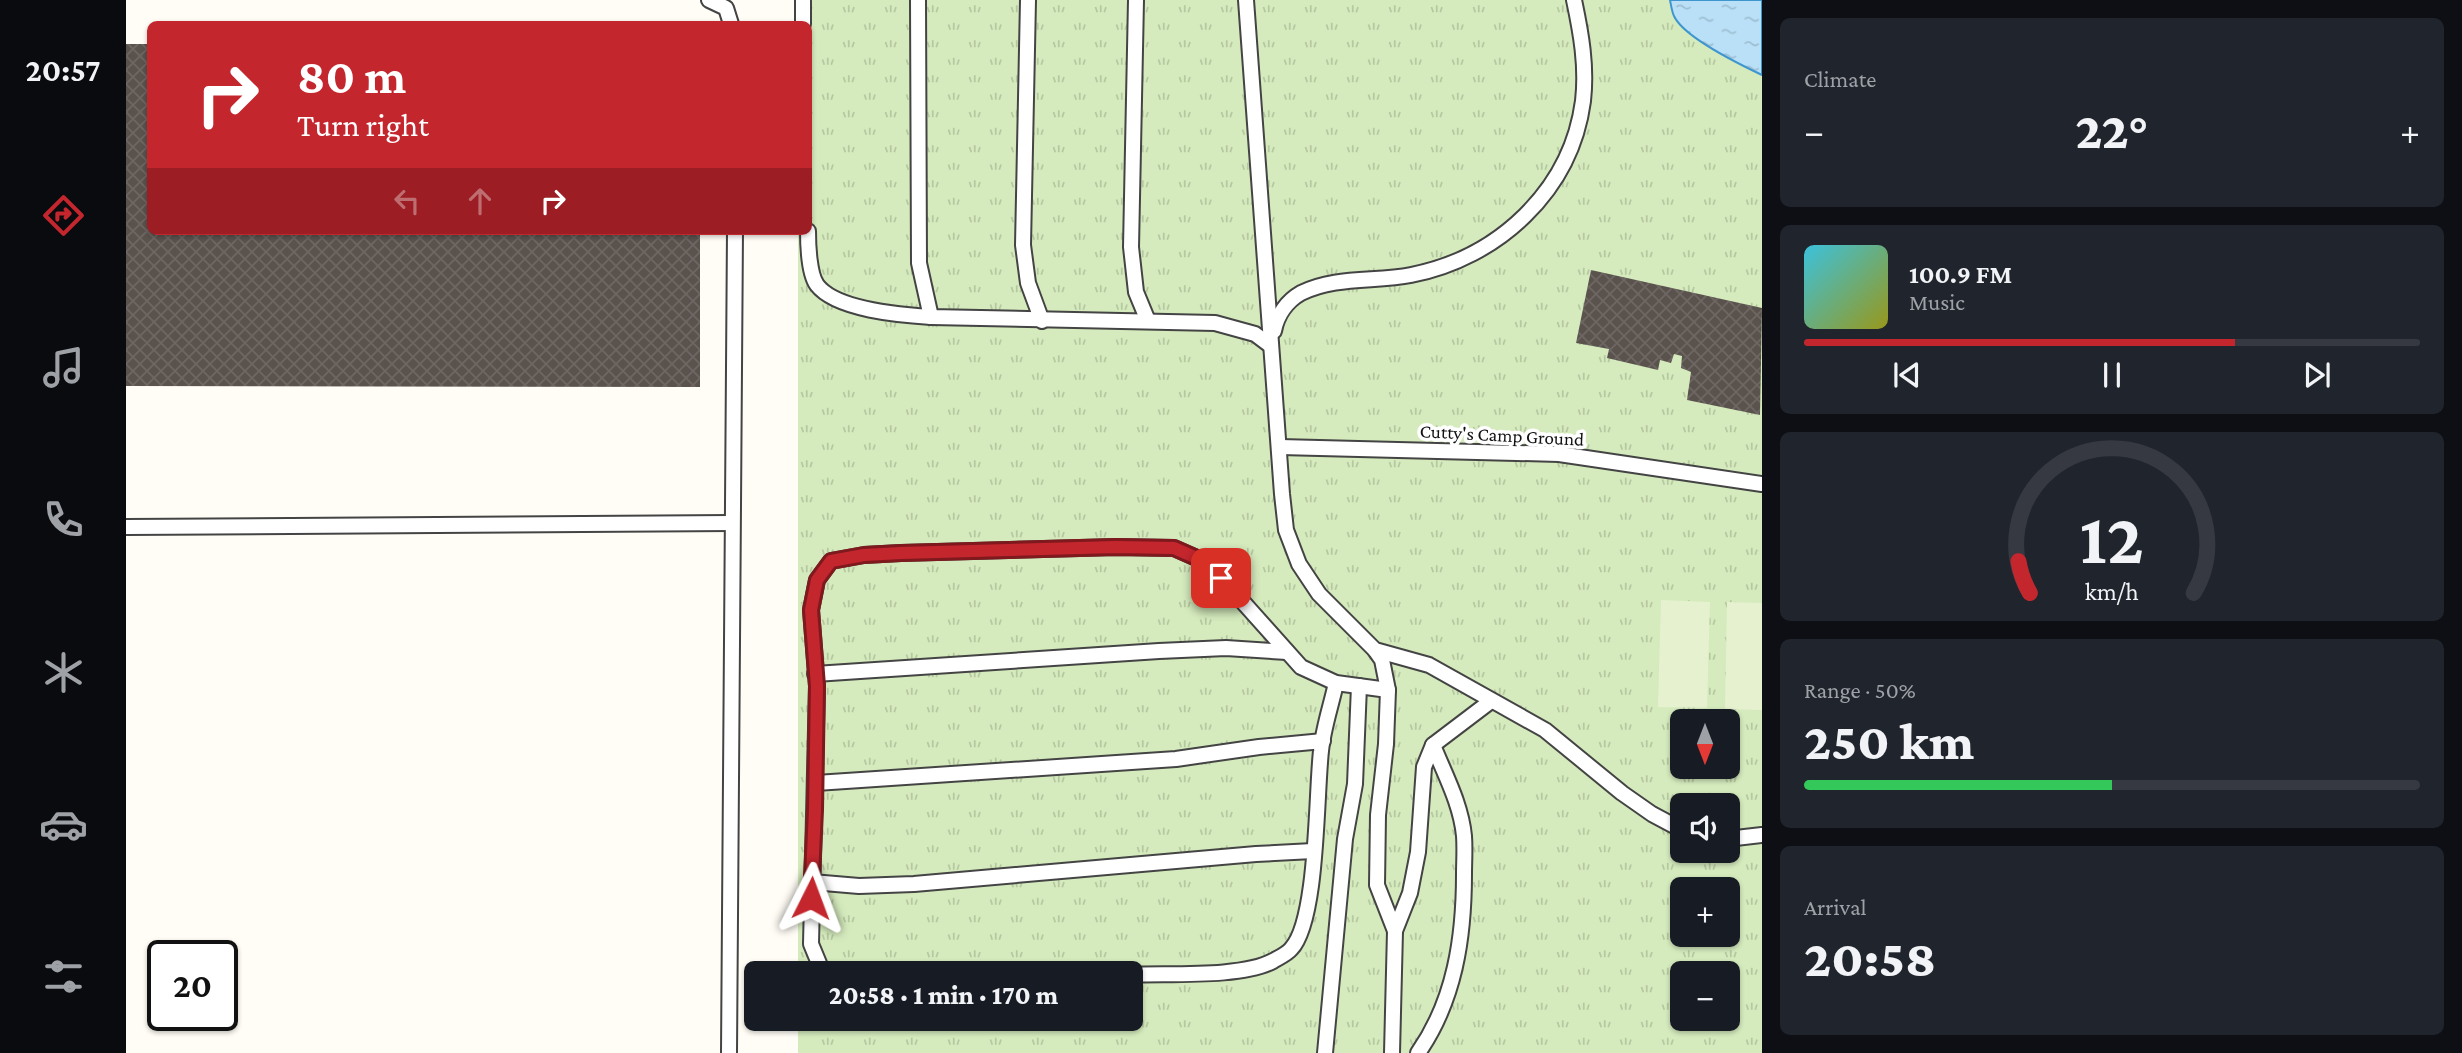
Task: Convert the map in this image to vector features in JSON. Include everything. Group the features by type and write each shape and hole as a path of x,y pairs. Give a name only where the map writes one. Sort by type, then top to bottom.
{"lane":[{"path":"709,0 726,8 730,21"},
{"path":"803,0 803,21"},
{"path":"918,0 919,263 930,317"},
{"path":"1028,0 1023,245 1028,283 1042,321"},
{"path":"1136,0 1132,247 1136,292 1148,321"},
{"path":"1246,0 1286,530 1299,564 1319,594 1376,650 1382,660 1388,690 1386,744 1378,815 1377,884 1395,931"},
{"path":"1271,346 1276,320 1282,310 1299,294 1344,282 1410,275 1450,265 1480,251 1508,232 1536,205 1563,163 1573,139 1583,101 1584,63 1574,0"},
{"path":"729,1053 735,235"},
{"path":"808,235 808,251 817,284 843,304 930,317 1225,325 1255,334 1271,346"},
{"name":"Cutty's Camp Ground","path":"1280,447 1559,454 1762,484"},
{"path":"126,527 732,523"},
{"path":"818,961 811,944 816,783 815,674 811,610 817,580 831,561 864,555 901,553 1174,548 1208,563 1301,667 1336,683 1388,690"},
{"path":"815,674 1159,651 1226,648 1287,652"},
{"path":"1376,650 1429,666 1545,730 1622,793 1670,824"},
{"path":"1143,975 1196,974 1243,969 1271,962 1291,949 1302,928 1310,891 1323,741 1336,683"},
{"path":"1325,1053 1345,839 1355,784 1359,687"},
{"path":"1392,1053 1395,931 1410,893 1418,852 1424,767 1433,745 1491,701"},
{"path":"816,783 1176,759 1323,741"},
{"path":"1418,1053 1429,1038 1452,980 1461,943 1464,892 1464,836 1456,801 1433,745"},
{"path":"1740,838 1762,835"},
{"path":"812,882 859,886 914,884 1313,851"}],"green space":[{"path":"798,0 1762,0 1762,1053 798,1053 798,1031 1143,1031 1143,961 798,961 798,235 812,235 812,21 807,21"},
{"path":"1661,600 1710,602 1707,708 1658,707"},
{"path":"1727,602 1762,603 1762,710 1725,709"}],"water":[{"path":"1670,0 1762,0 1762,75 1714,50 1689,33 1674,16"}],"building":[{"path":"126,44 147,44 147,235 700,235 700,387 126,386"},
{"path":"1591,270 1762,308 1760,415 1687,400 1691,372 1681,368 1682,356 1674,354 1671,363 1660,360 1658,370 1607,358 1609,349 1576,343"}],"route":[{"path":"811,898 817,755 817,686 812,650 811,610 817,580 831,561 864,555 901,553 1174,548 1208,563 1221,578"}]}
